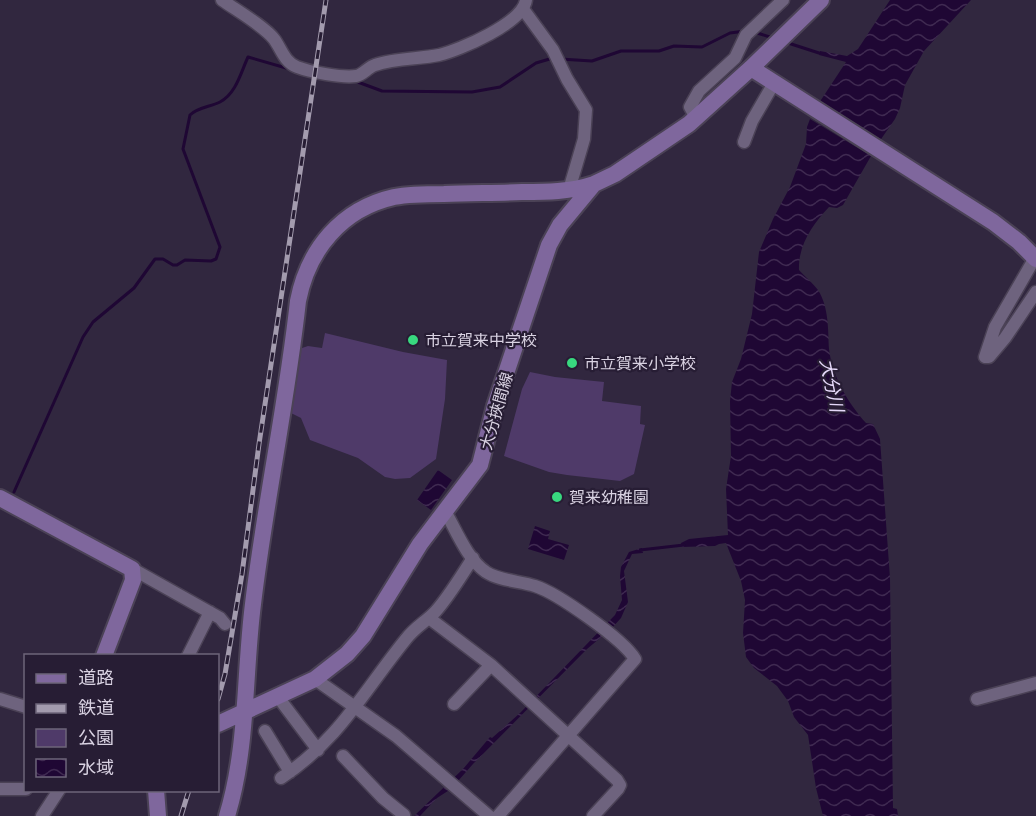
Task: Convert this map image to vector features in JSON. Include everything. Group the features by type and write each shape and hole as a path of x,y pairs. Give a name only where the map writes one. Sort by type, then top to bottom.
{"street":[{"path":"222,0 271,35 294,66 331,74 356,76 377,64 444,54 489,35 524,5 553,50 586,110 583,142 569,190"},
{"path":"696,118 690,107 696,94 732,61 746,35 783,0"},
{"name":"大分挾間線","path":"219,724 315,679 359,642 420,544 476,472 483,459 495,406 549,244 560,225 594,184 619,172 696,118 821,0"},
{"path":"751,68 993,222 1035,256 995,327 985,357 989,357 998,348 1036,292"},
{"path":"744,142 752,121 776,85"},
{"path":"228,816 241,758 246,665 253,602 298,301 303,278 313,255 330,233 347,218 368,206 394,197 569,190 594,184"},
{"path":"0,498 210,612 225,624"},
{"path":"445,511 473,558 483,570 492,575 550,592 598,624 635,658 498,816"},
{"path":"265,731 285,775 318,750 355,708 408,636 441,604 473,558"},
{"path":"105,654 133,580 133,572 129,567"},
{"path":"183,654 210,612"},
{"path":"429,618 491,665 619,783 618,789 593,816"},
{"path":"454,704 491,665"},
{"path":"315,679 415,752 489,816"},
{"path":"977,699 1036,683"},
{"path":"278,698 318,750"},
{"path":"0,699 24,706"},
{"path":"343,756 404,815"},
{"path":"0,789 24,789"},
{"path":"42,816 58,792"},
{"path":"156,792 158,816"}],"green space":[{"path":"325,333 447,360 445,399 436,459 410,478 385,477 358,458 310,440 301,418 291,413 299,349 308,346 322,348"},
{"path":"530,372 604,382 602,401 641,406 640,424 645,425 634,474 620,481 567,475 549,472 504,456 522,389"}],"water":[{"path":"890,0 971,0 924,51 905,85 895,119 879,142 819,103 846,62 819,55 820,51 847,56 858,49"},
{"name":"大分川","path":"810,119 871,156 843,205 837,208 829,207 817,220 801,252 799,270 822,297 831,359 842,389 866,423 873,424 880,439 890,578 893,808 897,809 898,816 823,816 808,735 794,717 788,701 777,686 754,668 746,657 743,633 745,600 741,581 726,543 715,546 682,547 681,543 689,539 728,535 726,489 731,456 732,382 741,359 752,314 759,252 790,187 806,144"},
{"path":"438,470 452,480 431,510 417,500"},
{"path":"535,526 550,531 548,539 569,545 564,560 528,549"},
{"path":"642,548 643,553 632,554 624,571 628,602 621,618 587,649 451,789 437,798 420,816 414,816 463,769 490,737 492,738 520,713 615,615 622,600 621,567 629,552"}],"waterway":[{"path":"560,59 592,61 621,51 659,51 674,46 702,47 730,33 745,31"},
{"path":"754,32 773,38"},
{"path":"785,42 819,53"},
{"path":"14,492 83,337 93,322 134,288 155,259 163,259 173,265 185,260 211,261 216,259 220,247 183,149 190,115 226,98 237,82 248,57 293,70"},
{"path":"355,81 382,91 472,92 500,87 536,63 553,58"},
{"path":"640,550 684,545"}],"railway":[{"path":"219,695 225,674 242,574 259,444 326,0"},
{"path":"181,816 188,792"}],"place":[{"name":"市立賀来中学校","path":"413,340"},
{"name":"市立賀来小学校","path":"572,363"},
{"name":"賀来幼稚園","path":"557,497"}]}
